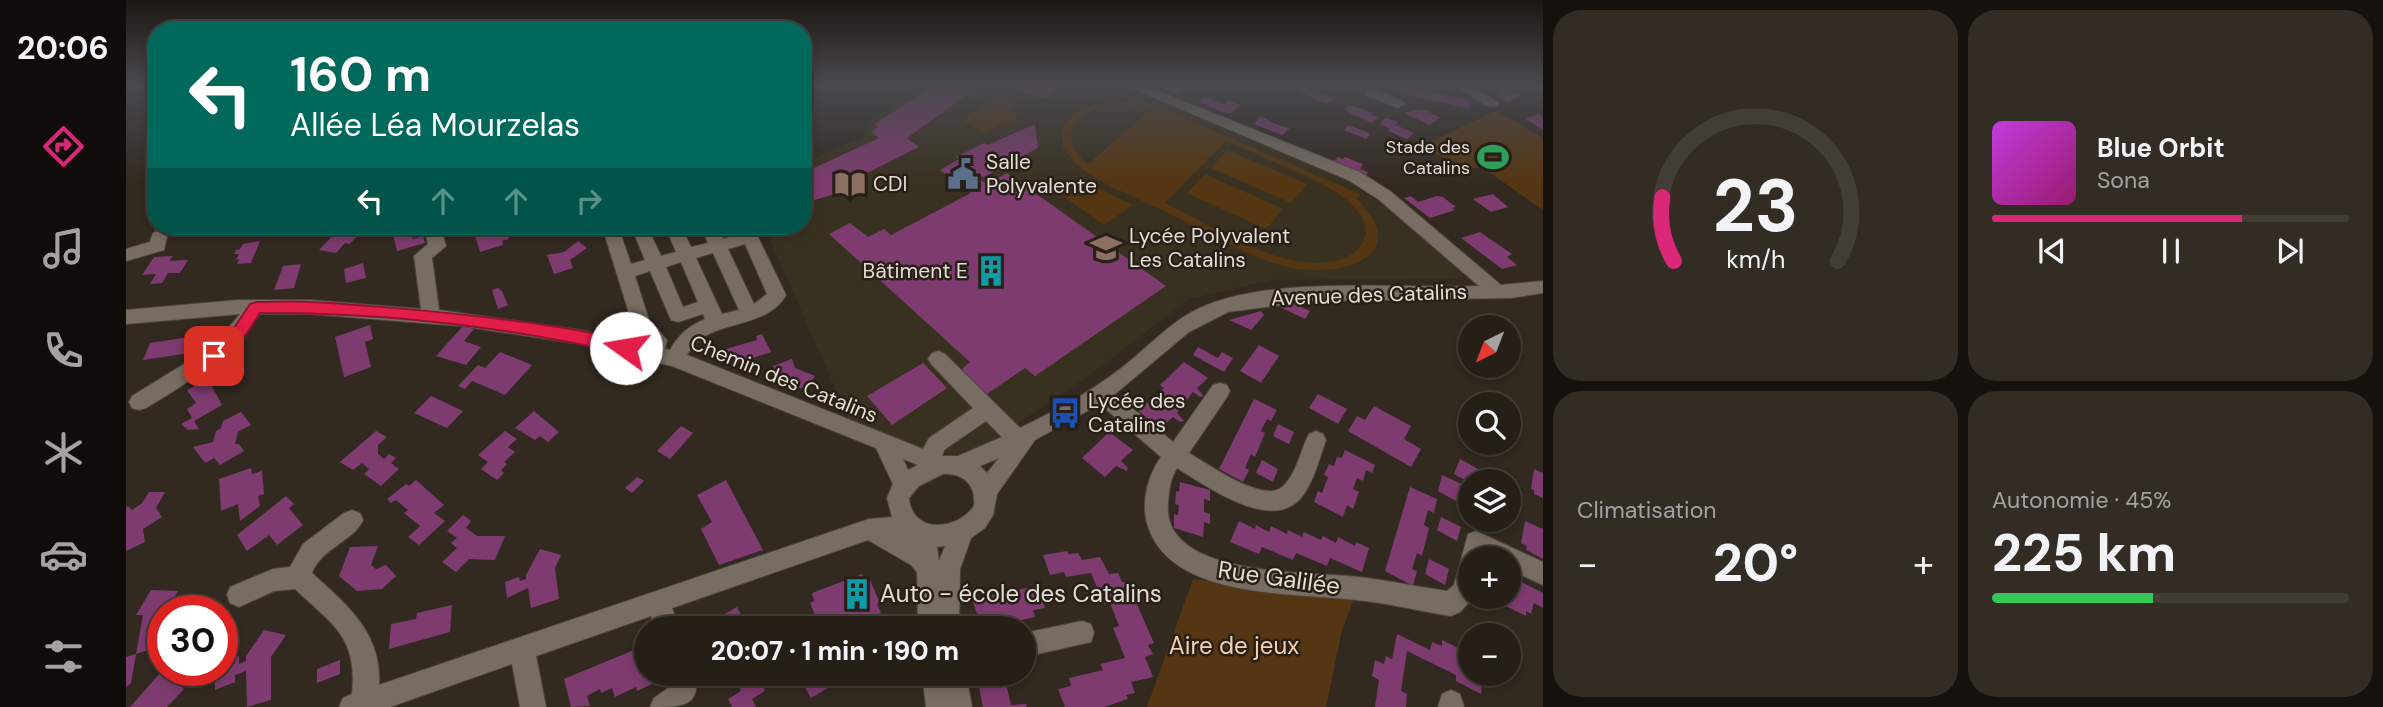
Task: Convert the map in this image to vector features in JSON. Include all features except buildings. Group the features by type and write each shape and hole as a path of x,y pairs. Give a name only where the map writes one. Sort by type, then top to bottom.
{"street":[{"path":"1212,118 1354,176 1384,195 1496,291"},
{"path":"429,316 431,305 423,256 437,246 434,235"},
{"path":"613,235 641,323 658,340 654,353"},
{"path":"648,235 671,258 712,314"},
{"path":"672,235 671,258 678,315 750,312 762,309 777,295 750,237 743,235"},
{"path":"714,235 750,312"},
{"path":"625,272 718,244 733,235"},
{"path":"126,256 158,246 159,237"},
{"name":"Avenue des Catalins","path":"944,463 1022,439 1127,375 1188,323 1221,307 1311,293 1496,291 1543,287"},
{"path":"139,402 214,356 240,332 256,307"},
{"name":"Chemin des Catalins","path":"126,317 256,307 310,307 488,322 675,359 884,444"},
{"path":"675,359 680,346 712,314"},
{"path":"626,348 641,323"},
{"path":"938,359 987,409 1022,439"},
{"name":"Rue Galilée","path":"1220,391 1175,456 1162,470 1154,514 1168,542 1195,564 1224,572 1451,604 1458,598"},
{"path":"1100,393 1175,456 1236,491 1264,502 1284,499 1294,488 1316,440"},
{"path":"944,463 936,444 987,409"},
{"name":"Avenue des Catalins","path":"986,492 1022,439"},
{"path":"884,444 978,477 986,492 988,502 983,514 962,532 948,569 947,616"},
{"path":"884,444 929,568 930,616"},
{"path":"869,528 919,474 944,463"},
{"path":"299,577 300,565 308,555 352,520"},
{"path":"299,577 349,625 361,644 366,663 358,705 869,528 916,532 938,537 962,532"},
{"path":"869,528 919,557 929,568"},
{"path":"1521,563 1543,574"},
{"path":"239,595 273,580 299,577"},
{"path":"658,603 663,616"},
{"path":"1036,643 1083,633"},
{"path":"522,649 533,707"},
{"path":"663,707 685,692 684,686"},
{"path":"936,686 939,707"},
{"path":"955,686 959,707"}],"shaded area":[{"name":"Lycée Polyvalent Les Catalins","path":"874,118 1199,118 1341,177 1398,215 1464,271 1462,278 1272,280 1189,299 1090,375 978,450 936,455 850,422 768,235 812,235 812,159 863,137 868,122"}],"green space":[{"path":"965,118 1014,118 984,133 962,120"},
{"path":"1081,118 1072,129 1071,137 1079,155 1088,164 1141,118 1184,118 1360,194 1357,199 1373,220 1378,236 1374,250 1363,260 1347,266 1307,270 1272,263 1241,250 1114,188 1079,166 1063,148 1062,128 1068,119","holes":["1225,142 1303,174 1339,194 1354,206 1364,220 1366,234 1358,249 1353,254 1332,262 1309,263 1284,258 1249,246 1165,203"]},
{"name":"Stade des Catalins","path":"1481,118 1508,118 1543,138 1543,210 1483,168 1464,168 1421,146"},
{"path":"1227,150 1307,184 1291,203 1211,168"},
{"path":"1205,174 1283,209 1266,229 1187,193"},
{"path":"1078,178 1133,205 1104,225 1056,191"},
{"name":"Aire de jeux","path":"1193,579 1354,599 1342,630 1326,707 1147,707"}],"place":[{"name":"Stade des Catalins","path":"1493,157"},
{"name":"Salle Polyvalente","path":"963,174"},
{"name":"CDI","path":"850,184"},
{"name":"Lycée Polyvalent Les Catalins","path":"1106,248"},
{"name":"Bâtiment E","path":"991,271"},
{"name":"Lycée des Catalins","path":"1065,413"},
{"name":"Auto - école des Catalins","path":"857,594"}],"route":[{"path":"214,356 240,332 256,307 310,307 461,318 580,337 626,348"}]}
